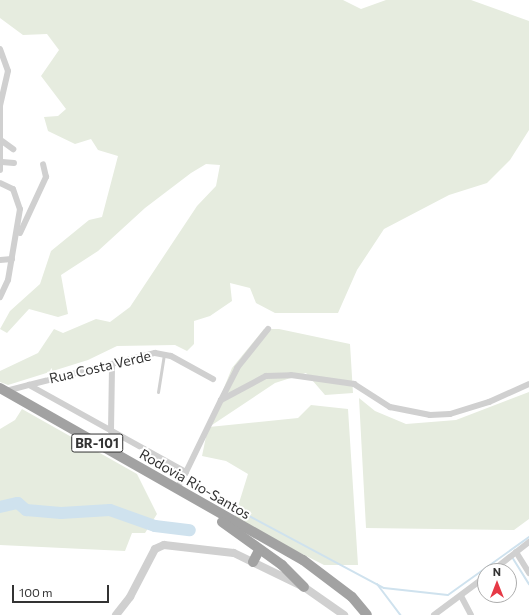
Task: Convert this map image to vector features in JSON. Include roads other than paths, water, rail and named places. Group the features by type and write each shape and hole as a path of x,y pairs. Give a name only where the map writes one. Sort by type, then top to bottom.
{"highway":[{"name":"Rodovia Rio-Santos","path":"3,389 177,489 193,500 303,560 352,597 367,615"},
{"path":"193,500 293,574 304,587"},
{"path":"253,562 260,550"}],"street":[{"path":"0,49 8,71 0,107 2,141 2,162 0,170"},
{"path":"2,141 13,149"},
{"path":"2,162 14,163"},
{"path":"16,242 46,177 42,164"},
{"path":"0,183 9,186 18,198 20,209 16,242 0,297"},
{"path":"0,260 12,259"},
{"path":"177,489 237,368 268,329"},
{"name":"Rua Costa Verde","path":"3,389 29,385 155,353 164,355 214,379"},
{"path":"111,431 112,364"},
{"path":"221,400 266,376 290,375 354,384 390,407 443,414 489,402 529,384"},
{"path":"29,385 186,472"},
{"path":"502,563 529,542"},
{"path":"116,615 130,598 155,549 164,545 224,551 253,562 304,587 344,615"},
{"path":"516,552 529,573"},
{"path":"434,615 477,583"},
{"path":"461,596 472,615"}],"lane":[{"path":"158,392 164,355"}],"waterway":[{"path":"0,507 18,503 26,510 61,513 110,510 155,526 190,530"},
{"path":"249,516 384,588 448,595 529,537"},
{"path":"512,557 529,584"},
{"path":"377,584 400,615"}]}
